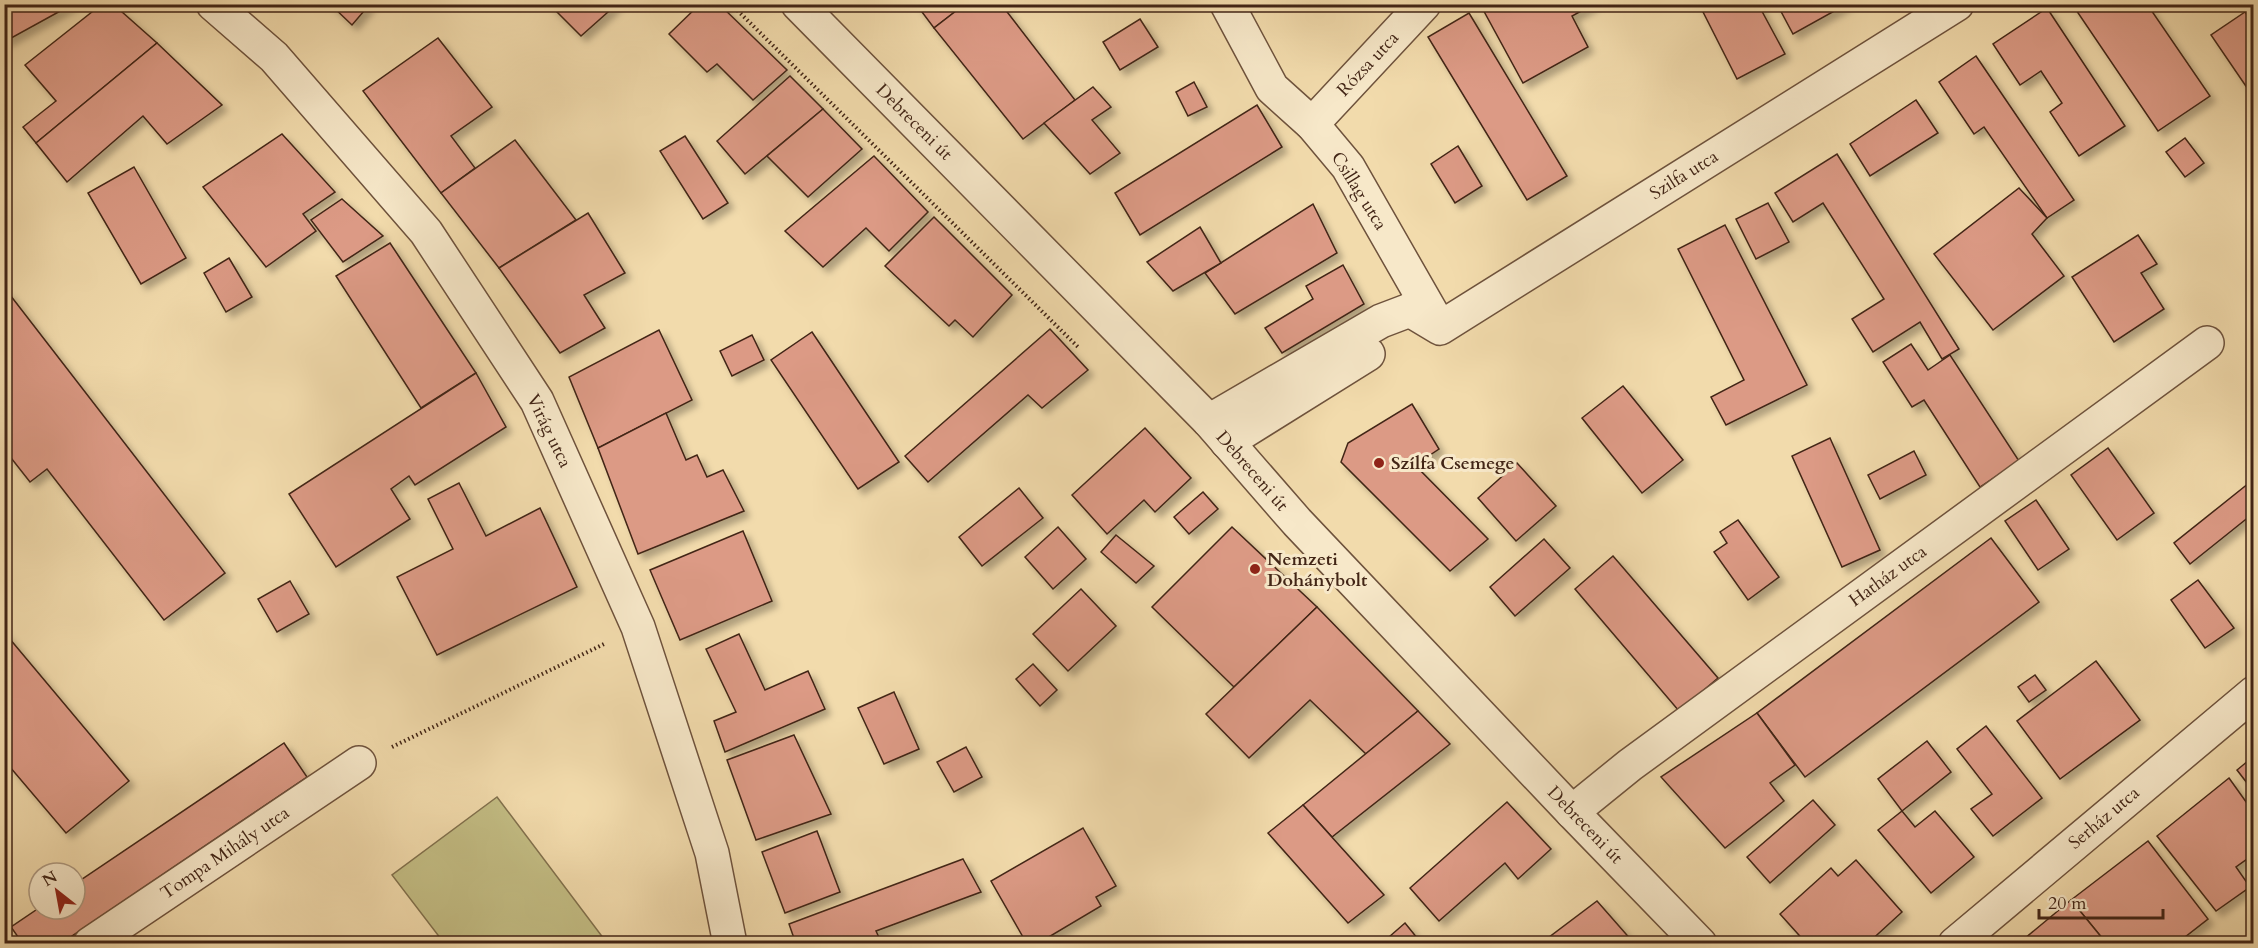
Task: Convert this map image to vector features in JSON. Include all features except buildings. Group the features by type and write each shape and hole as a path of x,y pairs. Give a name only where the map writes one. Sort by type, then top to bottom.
{"street":[{"name":"Virág utca","path":"213,4 274,57 426,232 537,401 638,627 712,853 730,944"},
{"name":"Debreceni út","path":"798,4 1218,432 1305,530 1700,944"},
{"name":"Csillag utca","path":"1227,4 1272,88 1312,124 1348,166 1440,328"},
{"name":"Rózsa utca","path":"1312,124 1424,4"},
{"name":"Szilfa utca","path":"1440,328 1957,4"},
{"path":"1218,432 1389,341 1410,310 1440,328"},
{"name":"Hatház utca","path":"1572,812 1630,765 2207,344"},
{"name":"Serház utca","path":"1955,944 2253,693"},
{"name":"Tompa Mihály utca","path":"90,944 359,763"}],"path":[{"path":"731,4 1087,356"},
{"path":"359,763 638,627"}],"shaded area":[{"path":"497,797 607,943 444,943 392,875"}],"place":[{"name":"Szílfa Csemege","path":"1379,463"},
{"name":"Nemzeti Dohánybolt","path":"1255,569"}]}
